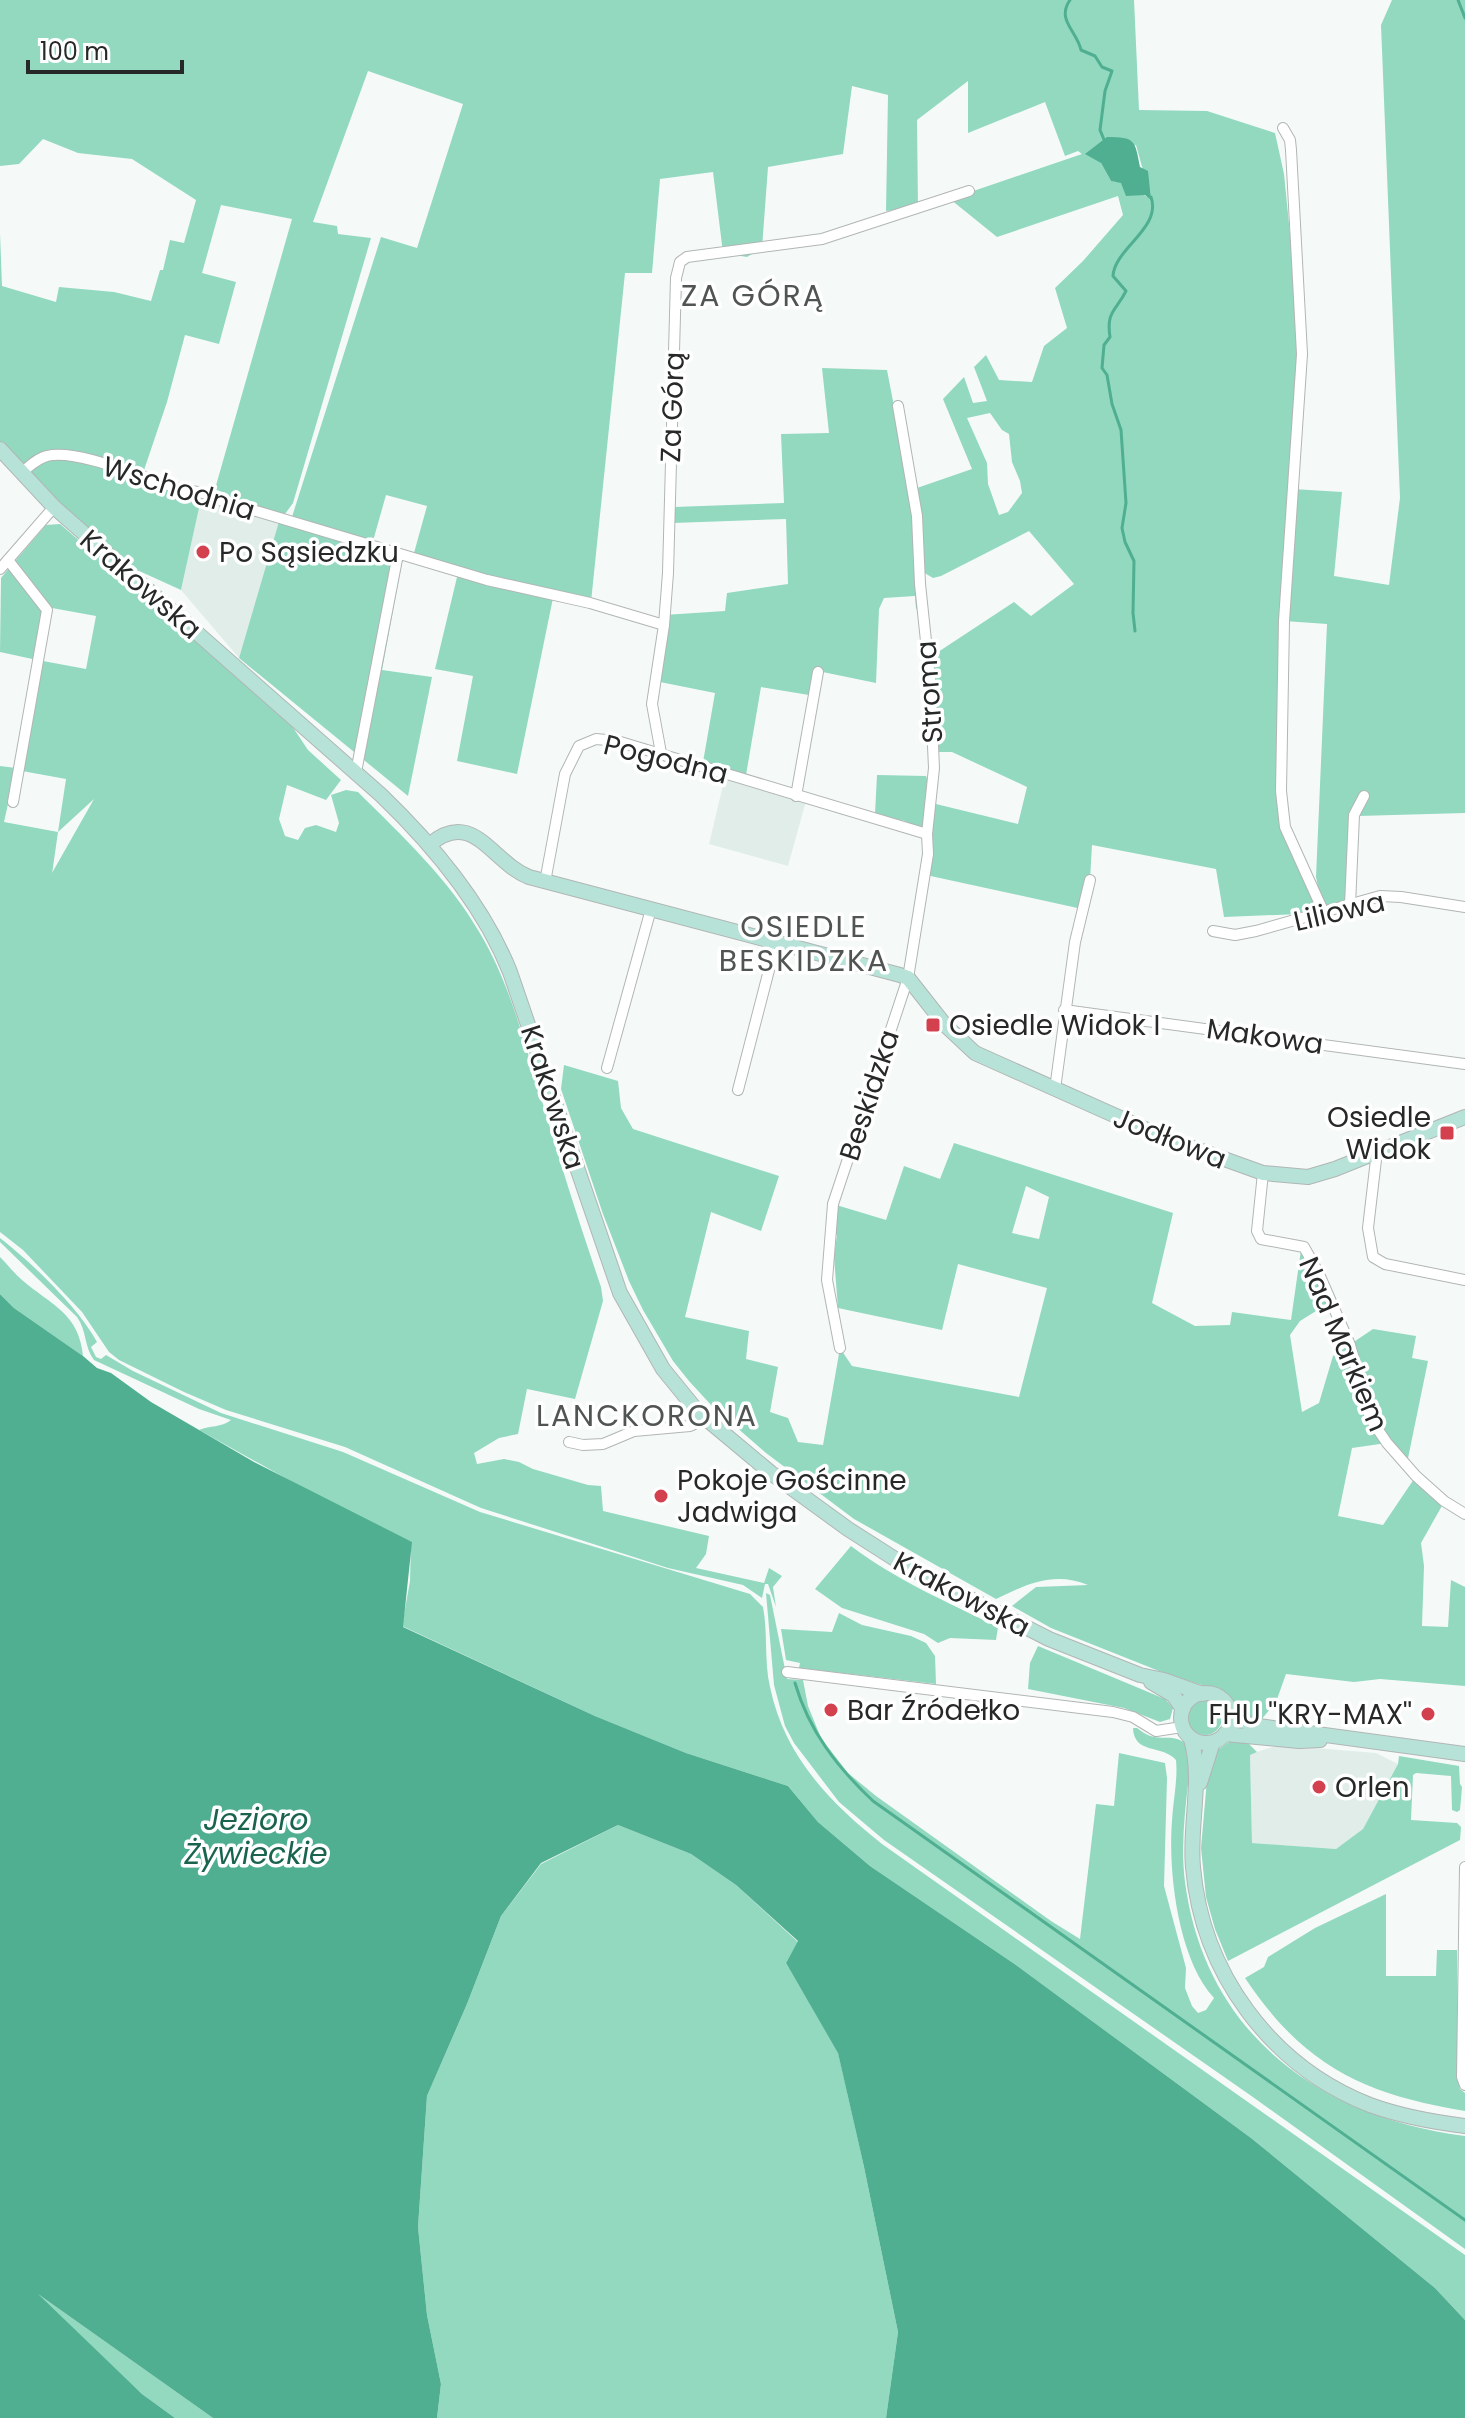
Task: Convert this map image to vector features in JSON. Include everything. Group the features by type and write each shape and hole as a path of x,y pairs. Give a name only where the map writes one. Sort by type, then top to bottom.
{"main road":[{"name":"Krakowska","path":"0,449 54,507 400,813 472,901 504,956 620,1293 663,1369 706,1419 771,1473 848,1529 906,1566 1049,1639 1140,1675 1173,1695 1183,1709"},
{"path":"429,845 446,832 464,832 477,837 520,873 545,882 908,978"},
{"name":"Jodłowa","path":"908,978 945,1025 975,1053 1163,1137 1263,1173 1308,1177 1465,1117"},
{"name":"Krakowska","path":"1140,1675 1203,1694"},
{"path":"1196,1796 1219,1738 1229,1727 1230,1715 1222,1700 1212,1694 1191,1699 1183,1709 1196,1796 1192,1851 1201,1915 1212,1949 1229,1983 1251,2017 1287,2055 1342,2092 1395,2113 1465,2126"},
{"path":"1230,1715 1248,1725 1465,1754"},
{"path":"1187,1733 1202,1743 1219,1738 1342,1739"}],"street":[{"path":"1283,128 1290,140 1291,150 1302,354 1284,621 1283,820 1324,913"},
{"name":"Za Górą","path":"661,753 652,704 668,573 676,278 680,262 687,257 822,239 969,191"},
{"name":"Stroma","path":"898,406 917,516 934,768 928,854 908,978"},
{"name":"Wschodnia","path":"21,473 46,456 69,456 184,490 210,494 216,499 487,580 590,603 664,625"},
{"path":"0,569 54,507"},
{"path":"356,772 398,554"},
{"path":"8,560 47,610 13,802"},
{"path":"796,796 818,672"},
{"name":"Pogodna","path":"545,882 565,774 579,746 596,739 661,753 927,834"},
{"path":"1350,905 1354,815 1364,796"},
{"path":"1055,1089 1075,942 1090,880"},
{"name":"Liliowa","path":"1213,931 1235,935 1380,896 1465,907"},
{"path":"607,1068 651,909"},
{"path":"738,1090 776,943"},
{"name":"Beskidzka","path":"840,1348 827,1280 833,1204 908,978"},
{"name":"Makowa","path":"1064,1010 1465,1064"},
{"path":"1377,1151 1368,1228 1373,1257 1385,1264 1465,1280"},
{"name":"Nad Markiem","path":"1263,1173 1257,1231 1261,1239 1304,1247 1350,1345 1370,1418 1416,1476 1444,1501 1465,1514"},
{"path":"569,1442 603,1444 634,1431 690,1426 706,1419"},
{"path":"787,1672 1113,1712 1133,1717 1159,1732 1187,1733"},
{"path":"1465,1867 1462,2077 1465,2085"}],"shaded area":[{"path":"0,0 1134,0 1139,110 1207,111 1275,133 1284,174 1302,354 1293,489 1342,492 1334,576 1389,585 1400,498 1381,25 1392,0 1465,0 1465,813 1358,816 1355,903 1324,913 1224,917 1216,869 1092,845 1090,880 1082,909 926,875 927,834 936,804 1018,824 1027,787 952,752 937,752 932,656 1014,602 1031,616 1074,584 1029,531 941,576 933,578 923,572 917,488 972,469 943,399 964,377 973,403 987,401 974,367 986,355 999,380 1032,382 1044,346 1067,328 1055,288 1123,215 1118,196 997,237 950,199 1082,154 1078,151 1065,156 1045,102 968,133 968,81 917,120 918,208 886,211 888,95 852,86 843,154 768,167 762,248 747,257 723,253 713,172 660,179 652,273 625,273 591,602 458,568 414,553 427,506 386,495 373,541 403,557 382,670 432,677 408,796 239,658 280,518 291,520 381,237 417,248 463,104 368,71 313,222 337,226 338,234 371,238 293,503 285,514 220,496 215,489 292,219 221,205 202,273 236,282 219,344 185,335 142,476 201,499 181,590 137,570 21,473 0,448 0,233 2,286 56,302 59,287 114,292 151,301 170,240 184,243 196,200 132,159 78,153 43,139 19,164 0,166","holes":["1136,145 1151,199 1121,182 1111,181 1101,163","990,413 1002,430 1009,434 1012,462 1022,493 1008,512 999,515 988,484 987,463 967,418","1284,621 1327,624 1316,877 1322,907 1283,820"]},
{"path":"822,368 887,370 915,515 920,607 916,609 915,596 884,598 879,609 876,683 813,670 809,695 761,687 746,775 703,762 715,693 655,681 664,615 725,611 727,593 788,584 786,519 673,523 674,507 784,503 781,434 829,433"},
{"path":"201,499 280,518 239,658 181,590"},
{"path":"60,524 290,723 308,750 341,780 326,800 287,785 279,819 285,836 298,840 305,828 316,825 336,832 339,823 331,795 346,790 358,792 455,895 492,954 523,1037 603,1301 575,1399 527,1389 518,1434 499,1438 474,1453 477,1464 504,1459 588,1485 601,1486 603,1511 709,1536 706,1554 696,1568 764,1583 769,1568 782,1576 773,1587 776,1607 768,1584 765,1584 762,1598 743,1585 668,1568 481,1508 345,1447 226,1410 184,1392 109,1352 82,1312 23,1250 0,1232 0,766 16,768 4,822 58,832 66,779 22,771 43,661 86,669 96,616 52,608 16,563 46,525","holes":["94,799 52,873 58,832"]},
{"path":"10,567 43,609 37,660 0,652 1,578"},
{"path":"458,573 553,598 517,774 457,761 473,676 435,669"},
{"path":"877,775 926,776 928,782 921,829 905,821 875,814"},
{"path":"725,777 806,801 788,866 709,844"},
{"path":"564,1065 618,1081 621,1108 633,1129 779,1176 761,1231 711,1212 685,1317 749,1331 746,1359 778,1367 770,1412 788,1418 798,1442 823,1445 840,1348 852,1366 1019,1397 1047,1288 958,1264 942,1330 838,1308 834,1257 837,1235 829,1230 833,1204 886,1220 904,1166 940,1179 954,1143 1173,1213 1152,1303 1195,1326 1230,1325 1232,1312 1291,1320 1301,1250 1329,1303 1300,1321 1290,1335 1302,1412 1319,1403 1333,1356 1373,1329 1416,1336 1412,1358 1428,1361 1407,1463 1387,1443 1352,1448 1338,1516 1383,1525 1416,1476 1443,1504 1421,1543 1424,1566 1422,1626 1448,1627 1451,1580 1465,1587 1465,1686 1380,1679 1354,1682 1286,1674 1276,1702 1261,1720 1241,1714 1224,1692 1164,1673 1051,1628 1012,1606 1036,1587 1088,1585 1052,1579 1030,1584 996,1599 854,1519 766,1453 712,1406 673,1361 629,1281 561,1089","holes":["1026,1186 1049,1197 1039,1239 1012,1233"]},
{"path":"0,1238 67,1300 97,1342 91,1347 96,1357 101,1359 106,1355 221,1413 343,1452 480,1512 750,1594 763,1607 768,1677 777,1712 798,1755 827,1794 882,1844 1465,2255 1465,2320 1435,2288 1251,2138 1016,1965 870,1866 818,1822 788,1786 686,1753 595,1716 402,1626 410,1581 411,1542 332,1504 199,1430 231,1420 199,1409 94,1360 77,1317 0,1242"},
{"path":"0,1257 70,1320 83,1356 14,1308 0,1294"},
{"path":"851,1546 904,1580 998,1627 996,1640 950,1638 938,1643 924,1634 842,1608 815,1589"},
{"path":"766,1593 770,1595 787,1679 803,1680 808,1706 821,1738 848,1773 876,1796 1080,1939 1096,1804 1114,1806 1119,1753 1165,1763 1164,1886 1186,1968 1185,1988 1198,2013 1206,2010 1214,1998 1192,1961 1174,1889 1171,1842 1176,1760 1164,1752 1143,1746 1138,1742 1133,1728 1150,1736 1184,1742 1190,1766 1183,1838 1185,1882 1197,1936 1217,1983 1244,2024 1278,2059 1318,2087 1363,2110 1412,2126 1465,2136 1465,2249 884,1840 839,1802 794,1743 785,1726 774,1685"},
{"path":"839,1613 862,1625 911,1636 926,1643 935,1656 936,1684 799,1668 800,1663 786,1660 781,1629 832,1632"},
{"path":"1038,1646 1165,1699 1173,1708 1170,1719 1160,1722 1124,1708 1028,1689 1030,1663"},
{"path":"1205,1701 1217,1706 1222,1718 1217,1730 1205,1735 1193,1730 1188,1718 1193,1706"},
{"path":"1231,1741 1248,1743 1257,1752 1250,1755 1252,1843 1336,1849 1363,1829 1398,1764 1399,1756 1459,1766 1462,1787 1460,1810 1452,1810 1451,1776 1416,1773 1413,1775 1411,1820 1457,1823 1461,1827 1460,1840 1228,1961 1206,1897 1201,1848 1208,1768 1217,1750"},
{"name":"Orlen","path":"1279,1745 1376,1753 1398,1764 1363,1829 1336,1849 1252,1843 1250,1754"},
{"path":"618,1825 691,1854 736,1885 798,1942 786,1963 838,2052 898,2332 886,2418 437,2418 441,2384 427,2315 418,2227 427,2096 501,1916 541,1864"},
{"path":"1386,1894 1386,1976 1436,1976 1437,1950 1457,1950 1458,2080 1460,2089 1465,2093 1465,2111 1396,2095 1366,2085 1339,2071 1290,2034 1245,1978 1264,1967 1268,1957 1315,1928"},
{"path":"31,2289 213,2418 175,2418 142,2394"}],"water":[{"path":"1107,137 1128,139 1135,146 1140,167 1148,171 1151,200 1145,195 1126,196 1121,183 1111,181 1101,163 1085,154"},
{"name":"Jezioro Żywieckie","path":"0,1294 14,1308 97,1368 111,1373 151,1402 254,1462 412,1542 403,1627 595,1716 686,1753 788,1786 818,1822 870,1866 1016,1965 1251,2138 1435,2288 1465,2320 1465,2418 886,2418 898,2332 838,2053 786,1963 798,1941 736,1885 691,1854 618,1825 541,1863 501,1916 427,2096 418,2227 427,2315 441,2384 437,2418 213,2418 38,2294 142,2394 175,2418 0,2418"}],"waterway":[{"path":"1070,0 1066,7 1066,20 1081,50 1095,56 1102,67 1112,71 1105,91 1100,130 1105,142"},
{"path":"1458,0 1465,18"},
{"path":"1135,631 1134,561 1122,528 1126,503 1121,430 1107,375 1102,368 1104,345 1110,337 1111,316 1126,291 1113,276 1115,266 1150,219 1153,208 1151,197"},
{"path":"795,1683 816,1732 848,1775 873,1801 1465,2220"}],"place":[{"name":"Po Sąsiedzku","path":"203,552"},
{"name":"Osiedle Widok I","path":"933,1025"},
{"name":"Osiedle Widok","path":"1447,1133"},
{"name":"Pokoje Gościnne Jadwiga","path":"661,1496"},
{"name":"Bar Źródełko","path":"831,1710"},
{"name":"FHU ''KRY-MAX''","path":"1428,1714"},
{"name":"Orlen","path":"1319,1787"}],"district":[{"name":"ZA GÓRĄ","path":"753,296"},
{"name":"OSIEDLE BESKIDZKA","path":"804,944"},
{"name":"LANCKORONA","path":"647,1416"}]}
